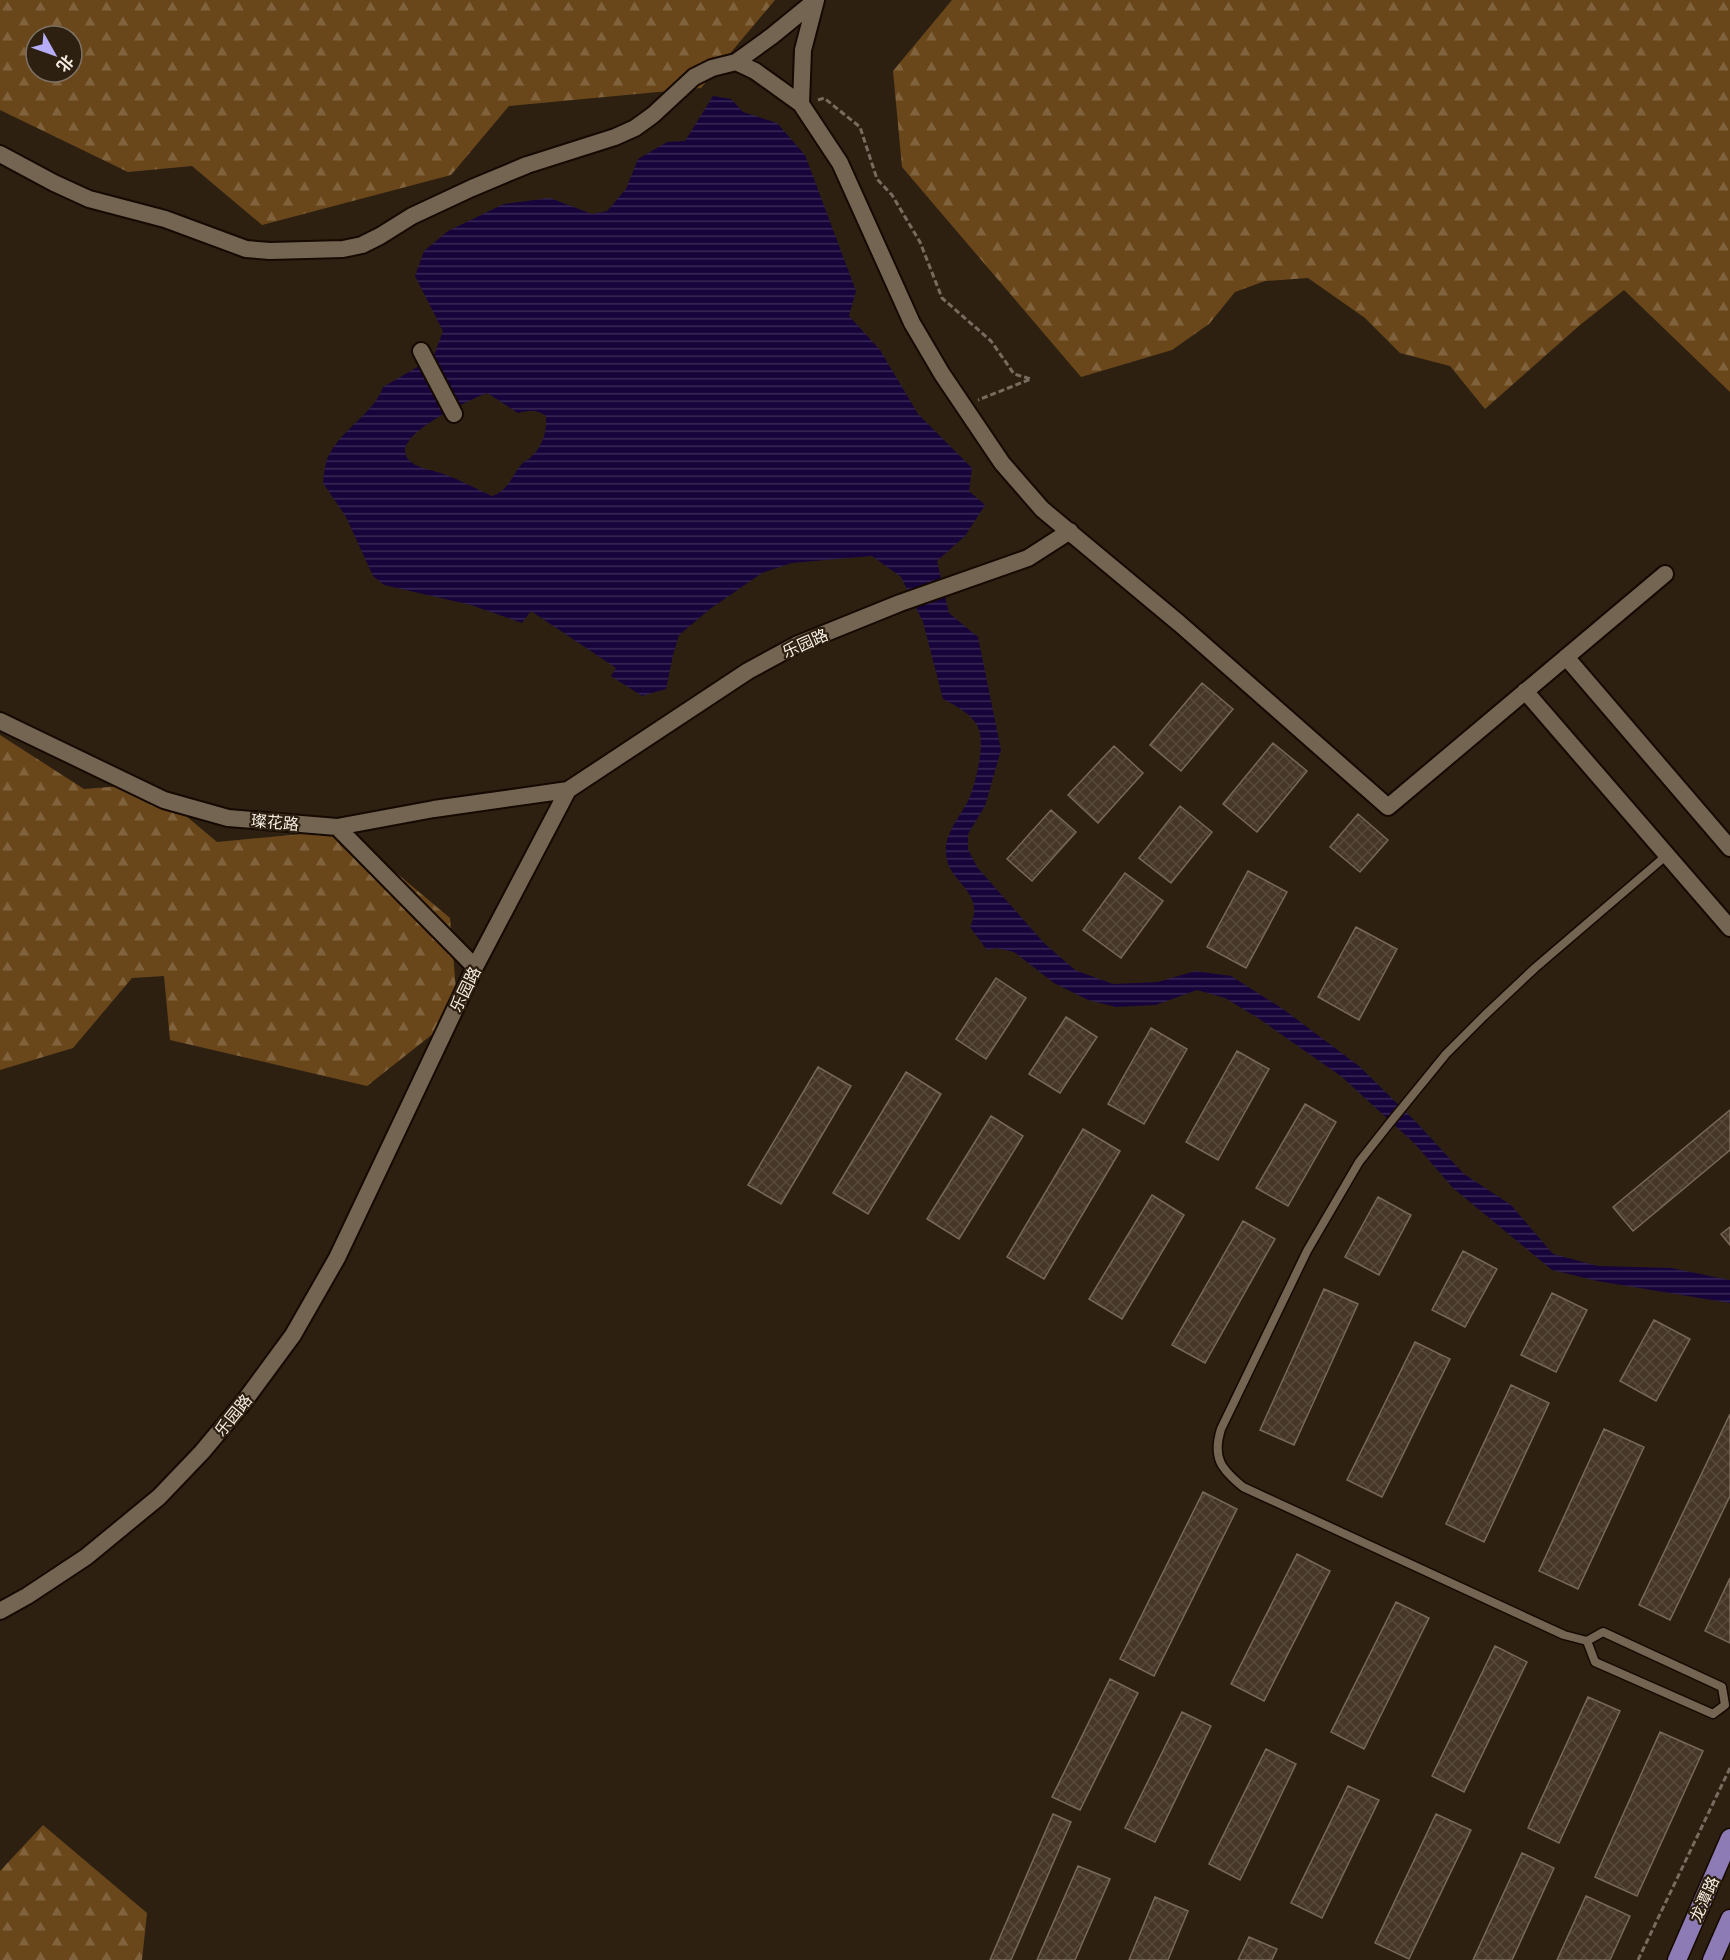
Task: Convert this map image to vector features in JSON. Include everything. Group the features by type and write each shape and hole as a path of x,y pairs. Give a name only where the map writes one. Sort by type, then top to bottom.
{"main road":[{"name":"龙潭路","path":"1677,1960 1730,1838"},
{"name":"龙潭路","path":"1712,1960 1730,1918"}],"street":[{"path":"0,154 89,199 165,219 246,249 343,249 380,236 412,216 483,183 527,165 615,137 635,128 653,115 694,77 712,68 736,62 816,0 802,51 801,104"},
{"path":"736,62 755,71 801,104 840,163 912,322 942,374 1009,471 1042,509 1180,624 1388,807 1665,574"},
{"path":"421,351 454,414"},
{"name":"乐园路","path":"0,1611 86,1557 159,1497 202,1452 243,1403 293,1335 337,1258 475,968 568,790 748,671 796,645 900,603 1028,558 1070,531"},
{"path":"1566,657 1730,848"},
{"path":"1526,691 1730,928"},
{"name":"璨花路","path":"0,721 164,800 228,818 337,827 434,809 568,790"},
{"path":"337,827 475,968"}],"lane":[{"path":"1587,1641 1595,1662 1713,1714 1727,1706 1722,1687 1604,1632 1587,1641 1564,1635 1243,1487 1226,1473 1218,1460 1217,1440 1307,1251 1359,1162 1446,1054 1492,1008 1535,968 1667,855"}],"path":[{"path":"801,104 824,98 860,127 877,178 892,195 920,242 942,298 991,341 1014,374 1031,379 963,406"},
{"path":"1638,1960 1730,1768"}],"green space":[{"path":"0,0 775,0 701,88 509,106 451,175 262,225 192,166 128,172 0,110"},
{"path":"952,0 1730,0 1730,392 1624,290 1580,325 1485,409 1450,366 1400,353 1365,318 1308,278 1265,281 1235,292 1209,324 1172,350 1081,377 902,167 893,71"},
{"path":"0,735 84,789 148,784 217,842 345,830 450,918 458,1014 367,1086 170,1040 164,976 132,978 73,1048 0,1070"},
{"path":"43,1825 147,1913 142,1960 0,1960 0,1871"}],"shaded area":[{"path":"713,96 731,99 743,112 777,123 805,155 856,291 849,316 880,350 918,414 972,468 969,491 985,505 965,536 937,561 949,613 978,637 1001,750 985,806 968,834 968,849 977,867 1044,943 1075,970 1113,984 1158,982 1195,971 1231,976 1283,1009 1359,1066 1416,1122 1464,1174 1511,1205 1553,1254 1598,1266 1671,1268 1730,1280 1730,1303 1597,1281 1552,1270 1453,1188 1414,1143 1342,1077 1258,1018 1225,998 1197,990 1156,1005 1116,1007 1088,1000 1054,983 1014,952 996,948 987,950 970,927 974,905 948,864 946,854 949,834 967,803 973,787 981,744 978,727 963,710 943,699 923,622 901,577 872,556 792,563 762,573 710,609 679,635 666,689 642,696 611,676 616,668 531,611 522,623 471,605 384,585 373,576 346,517 323,483 325,468 335,446 373,405 383,387 433,358 443,331 415,276 424,251 448,231 504,204 550,198 592,214 607,211 626,189 638,159 667,142 685,141","holes":["487,393 518,413 533,411 546,416 544,437 536,452 521,465 502,491 492,496 447,475 417,466 411,462 405,452 408,442 418,431 449,411"]}],"building":[{"path":"1202,683 1233,709 1181,771 1150,745"},
{"path":"1273,743 1307,771 1257,832 1223,804"},
{"path":"1114,746 1143,773 1098,823 1068,795"},
{"path":"1180,806 1212,832 1171,883 1139,858"},
{"path":"1051,810 1076,832 1032,881 1007,859"},
{"path":"1358,814 1388,840 1360,872 1330,847"},
{"path":"1248,871 1287,892 1246,968 1207,947"},
{"path":"1125,873 1163,901 1121,958 1083,930"},
{"path":"1356,927 1397,949 1359,1020 1318,997"},
{"path":"996,978 1026,998 986,1059 956,1039"},
{"path":"1066,1017 1097,1037 1060,1093 1029,1074"},
{"path":"1151,1028 1187,1049 1144,1124 1108,1104"},
{"path":"1237,1051 1269,1069 1218,1160 1186,1142"},
{"path":"818,1067 851,1086 781,1204 748,1185"},
{"path":"906,1072 941,1094 868,1214 833,1193"},
{"path":"1305,1104 1336,1122 1288,1206 1256,1188"},
{"path":"1730,1110 1730,1150 1633,1231 1613,1207"},
{"path":"991,1116 1023,1136 959,1239 927,1219"},
{"path":"1083,1129 1120,1151 1044,1279 1007,1257"},
{"path":"1152,1195 1184,1215 1122,1319 1089,1299"},
{"path":"1378,1197 1411,1215 1379,1275 1345,1257"},
{"path":"1243,1221 1275,1239 1205,1363 1172,1345"},
{"path":"1730,1227 1730,1245 1721,1234"},
{"path":"1463,1251 1497,1269 1465,1327 1432,1310"},
{"path":"1324,1289 1358,1304 1294,1445 1260,1430"},
{"path":"1552,1293 1587,1310 1556,1372 1521,1355"},
{"path":"1654,1320 1690,1339 1656,1401 1620,1381"},
{"path":"1415,1342 1450,1359 1382,1497 1347,1480"},
{"path":"1511,1385 1549,1403 1484,1542 1446,1524"},
{"path":"1730,1414 1730,1496 1670,1620 1639,1605"},
{"path":"1604,1429 1644,1447 1578,1589 1539,1571"},
{"path":"1203,1492 1237,1509 1154,1676 1120,1659"},
{"path":"1297,1554 1330,1571 1264,1701 1231,1684"},
{"path":"1730,1578 1730,1643 1705,1631"},
{"path":"1396,1602 1429,1618 1364,1749 1331,1732"},
{"path":"1495,1646 1527,1662 1464,1792 1432,1776"},
{"path":"1110,1679 1138,1693 1080,1810 1052,1797"},
{"path":"1588,1697 1620,1711 1559,1843 1528,1828"},
{"path":"1182,1712 1211,1726 1155,1842 1125,1828"},
{"path":"1660,1732 1703,1751 1637,1896 1595,1877"},
{"path":"1266,1749 1296,1764 1240,1880 1209,1864"},
{"path":"1348,1786 1379,1800 1322,1918 1291,1903"},
{"path":"1053,1814 1071,1822 1011,1960 990,1960"},
{"path":"1436,1814 1471,1830 1409,1959 1375,1943"},
{"path":"1522,1853 1554,1868 1512,1960 1473,1960"},
{"path":"1078,1866 1110,1879 1075,1960 1037,1960"},
{"path":"1586,1896 1630,1916 1610,1960 1557,1960"},
{"path":"1155,1897 1188,1911 1168,1960 1129,1960"},
{"path":"1249,1937 1277,1949 1272,1960 1238,1960"}]}
